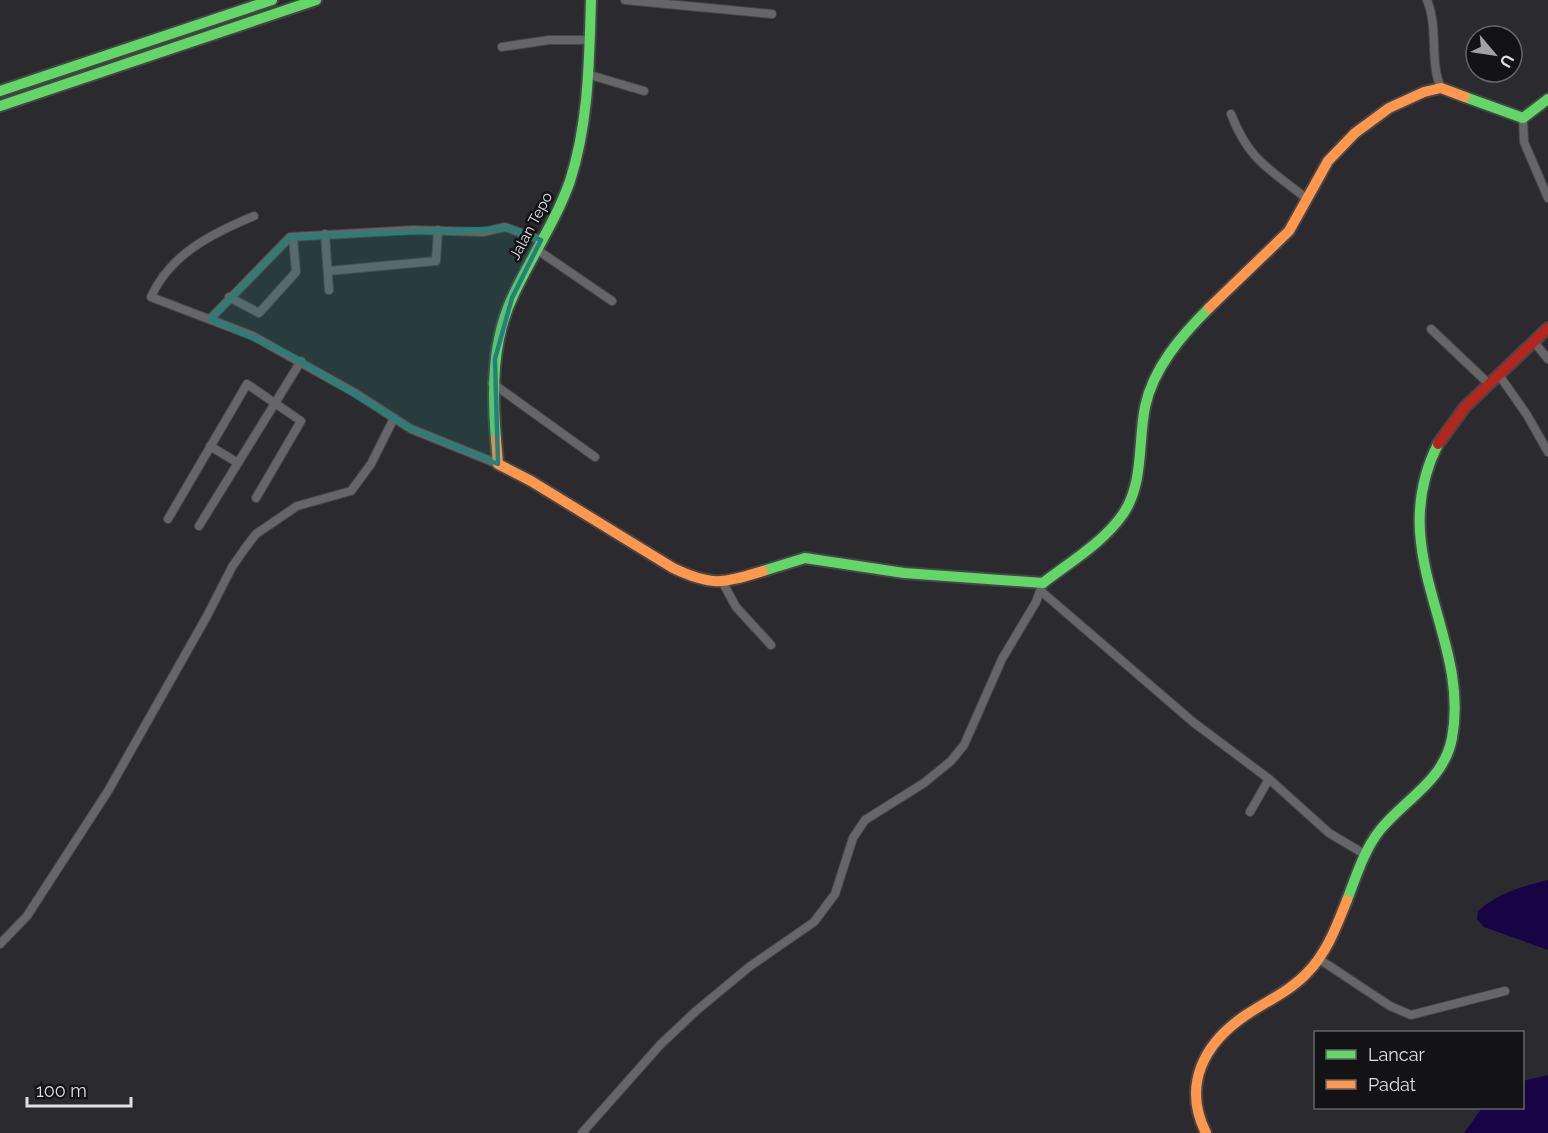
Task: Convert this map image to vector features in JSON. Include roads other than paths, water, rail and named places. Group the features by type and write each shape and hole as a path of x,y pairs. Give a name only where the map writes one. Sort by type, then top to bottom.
{"main road":[{"path":"0,91 272,0"},
{"path":"0,106 316,0"},
{"name":"Jalan Tepo","path":"498,464 492,383 495,359 512,298 570,180 586,114 590,75 591,0"},
{"path":"498,464 538,485 673,568 692,577 723,583 805,558 904,573 1042,587 1118,521 1129,502 1134,484 1143,414 1156,376 1174,348 1211,304 1294,225 1327,161 1344,141 1403,102 1422,92 1441,88 1523,118 1548,99"},
{"path":"1206,1133 1195,1106 1195,1090 1203,1065 1213,1048 1235,1023 1294,985 1319,959 1379,830 1439,771 1449,749 1455,727 1455,694 1422,559 1420,493 1429,462 1460,412 1548,328"}],"street":[{"path":"626,0 772,14"},
{"path":"1427,0 1436,33 1436,71 1441,88"},
{"path":"502,47 549,40 590,40"},
{"path":"590,75 644,91"},
{"path":"1231,114 1240,136 1253,155 1307,199"},
{"path":"1523,118 1524,142 1548,198"},
{"path":"254,216 208,237 178,259 165,271 152,297 253,336 411,429 498,464"},
{"path":"210,319 285,240 325,234 438,230 483,232 505,227 538,244 612,301"},
{"path":"328,271 436,261 438,230"},
{"path":"325,234 329,290"},
{"path":"229,297 259,312 296,272 293,237"},
{"path":"1431,329 1489,384"},
{"path":"1534,342 1548,359"},
{"path":"200,526 300,362"},
{"path":"1499,375 1527,415 1548,452"},
{"path":"492,383 595,457"},
{"path":"168,519 247,384 300,418 301,423 256,498"},
{"path":"0,944 27,916 108,791 207,616 232,567 246,547 256,534 297,506 351,491 371,464 395,418"},
{"path":"210,446 238,463"},
{"path":"723,583 736,607 771,645"},
{"path":"582,1133 660,1045 749,967 798,934 826,908 835,894 853,838 865,820 924,783 951,761 964,745 1002,659 1042,587 1193,722 1269,779 1329,833 1366,855"},
{"path":"1250,812 1269,779"},
{"path":"1319,959 1390,1005 1411,1015 1505,991"}]}
